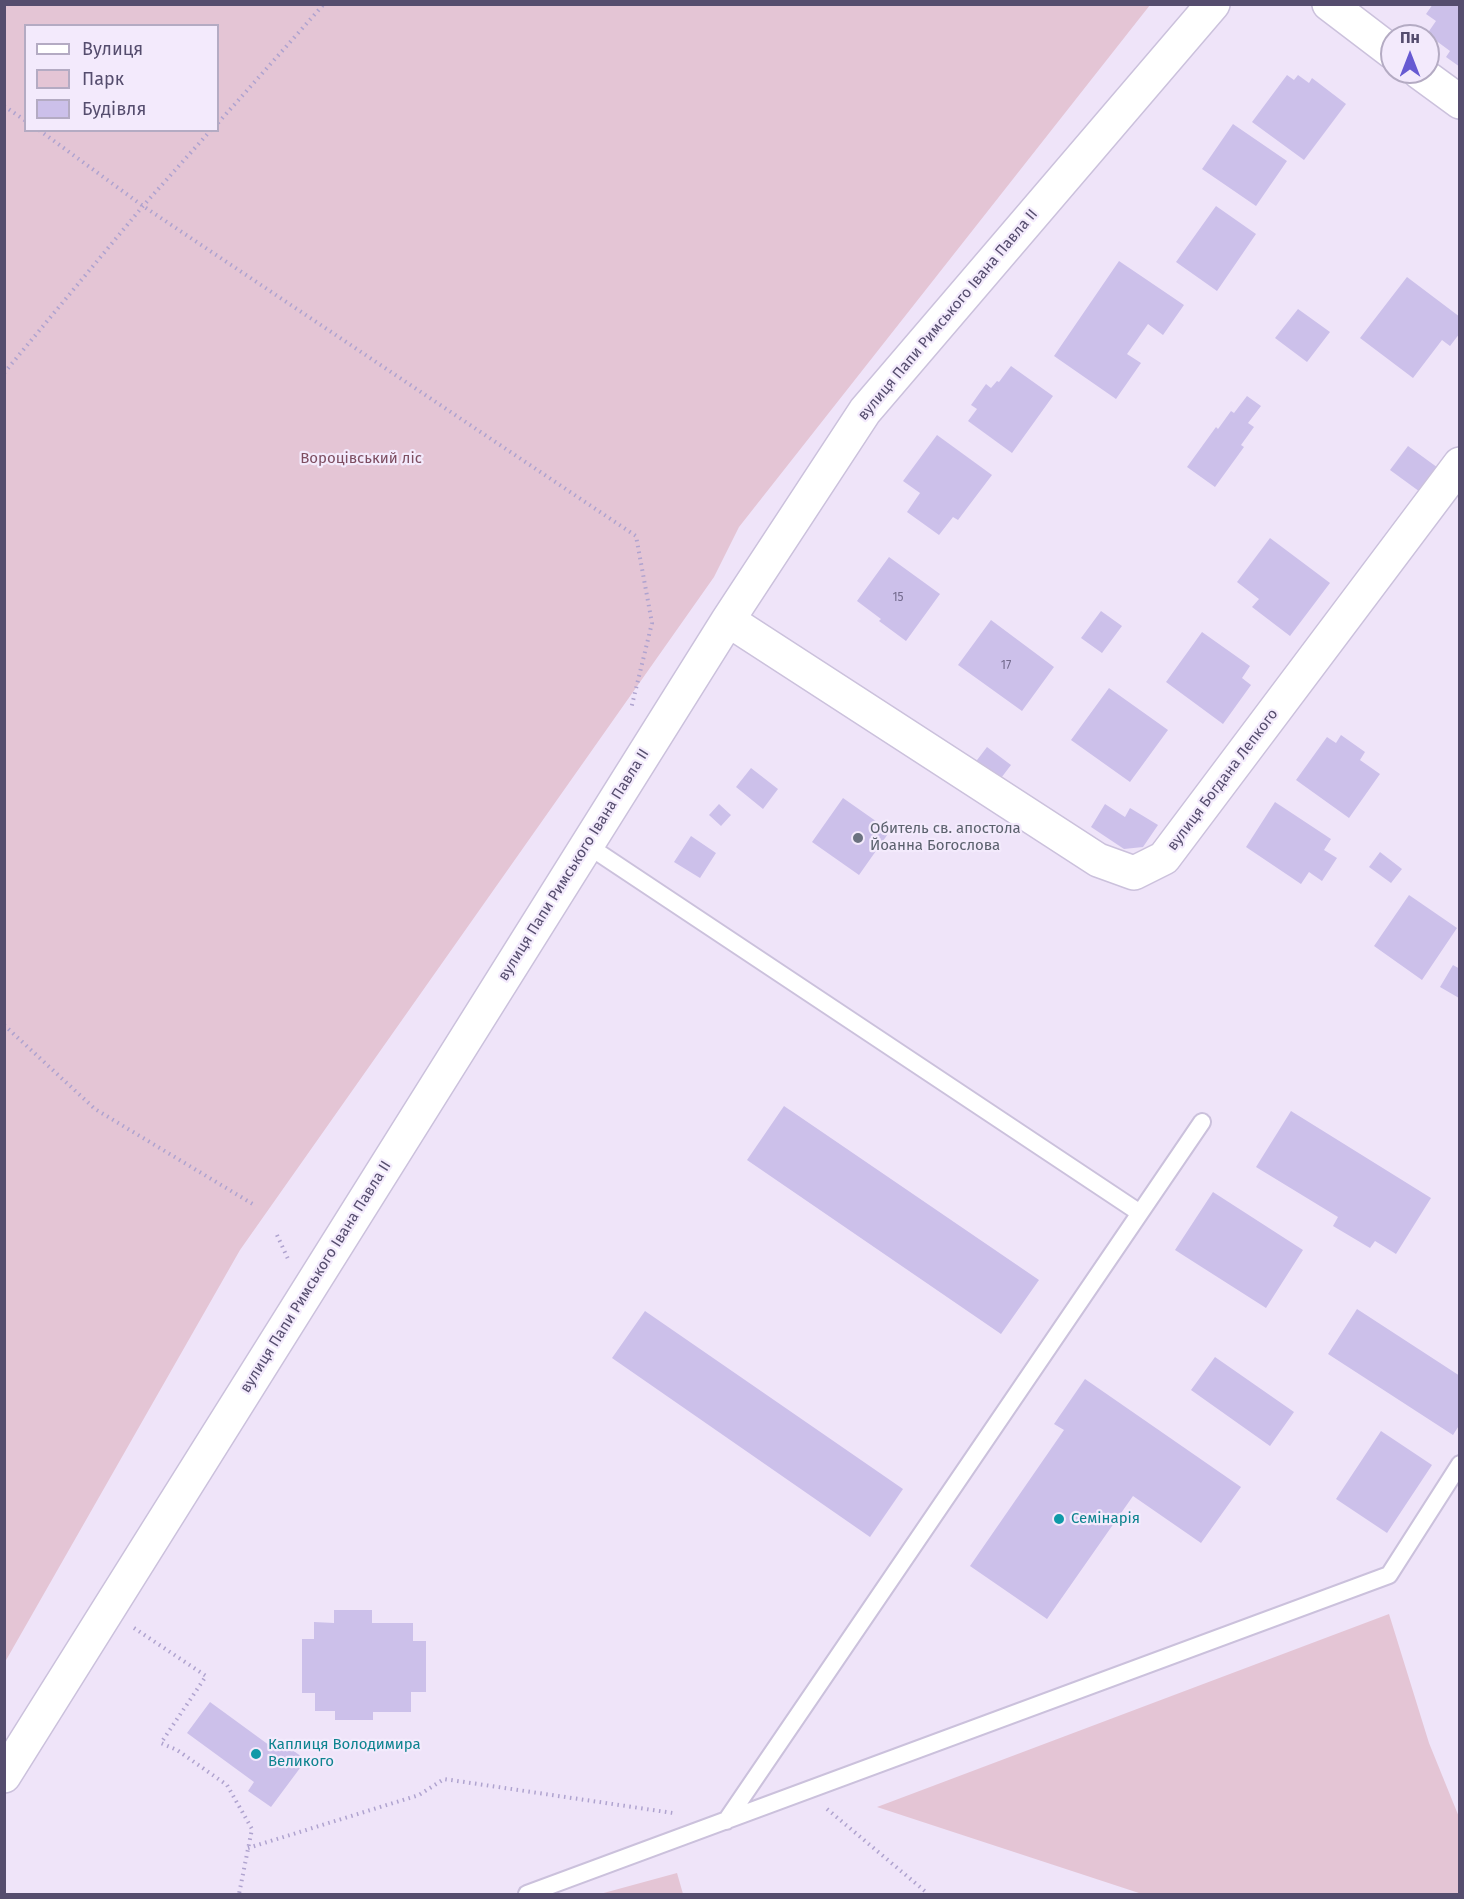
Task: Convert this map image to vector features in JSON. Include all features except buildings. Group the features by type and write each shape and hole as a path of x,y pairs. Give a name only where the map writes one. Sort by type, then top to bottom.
{"street":[{"name":"вулиця Папи Римського Івана Павла ІІ","path":"4,1776 728,620 865,411 1213,4"},
{"path":"1329,4 1380,43"},
{"path":"1435,84 1460,102"},
{"name":"вулиця Богдана Лепкого","path":"728,620 1098,860 1134,873 1164,858 1460,464"}],"lane":[{"path":"587,845 1140,1213"},
{"path":"726,1821 1202,1122"},
{"path":"527,1894 1389,1575 1460,1464"}],"path":[{"path":"219,122 324,4"},
{"path":"4,106 24,120"},
{"path":"42,132 143,206 636,536 652,623 630,713"},
{"path":"4,373 143,206 209,132"},
{"path":"4,1025 95,1109 256,1206"},
{"path":"108,1610 206,1676 161,1743 177,1750 226,1785 252,1829 240,1894"},
{"path":"248,1848 419,1795 444,1779 726,1821"},
{"path":"806,1791 926,1892"}],"green space":[{"name":"Вороцівський ліс","path":"5,4 1150,5 739,527 714,577 240,1250 5,1662"},
{"path":"1389,1614 1429,1743 1459,1817 1459,1894 1142,1894 877,1807"},
{"path":"677,1873 683,1894 600,1894"}],"place":[{"name":"Обитель св. апостола Йоанна Богослова","path":"858,838"},
{"name":"Семінарія","path":"1059,1519"},
{"name":"Каплиця Володимира Великого","path":"256,1754"}]}
